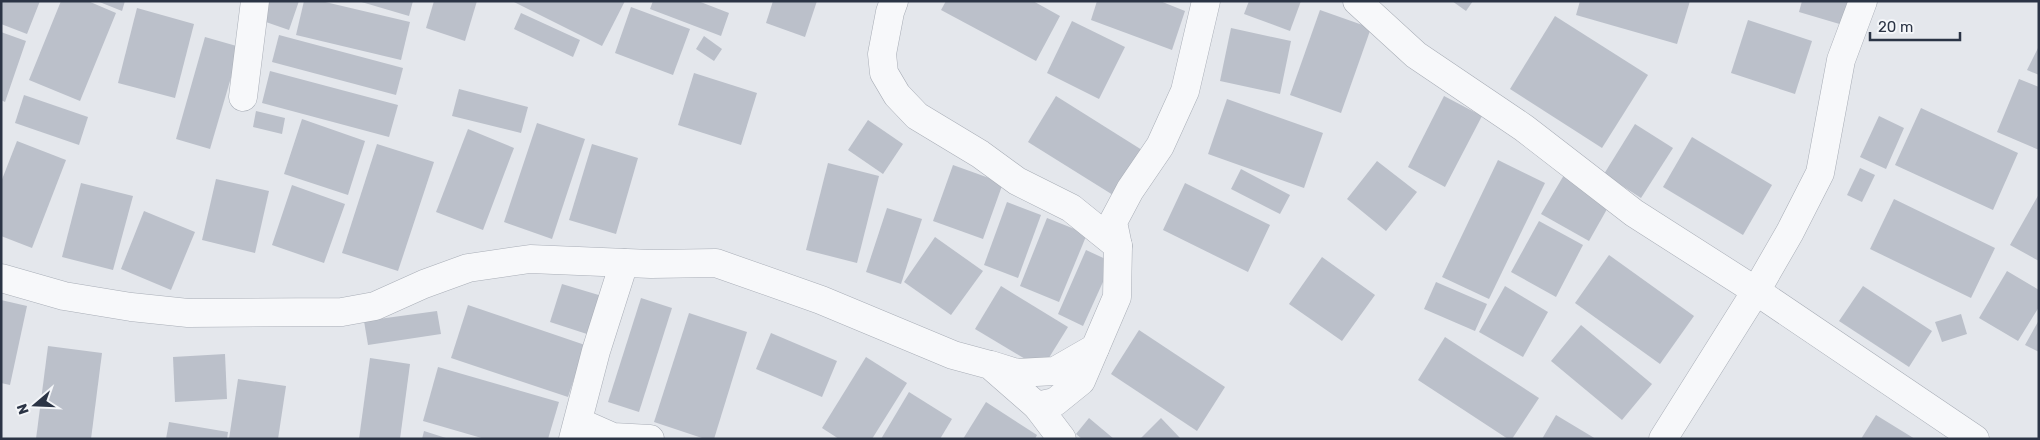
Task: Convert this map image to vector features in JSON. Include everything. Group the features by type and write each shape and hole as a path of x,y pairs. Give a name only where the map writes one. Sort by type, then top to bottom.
{"street":[{"path":"243,97 255,1"},
{"path":"894,1 882,54 884,73 897,95 917,116 980,154 1017,181 1071,208 1118,246"},
{"path":"1037,406 1055,402 1081,381 1117,297 1118,246 1113,222 1130,190 1160,146 1185,91 1206,1"},
{"path":"1357,1 1416,55 1524,128 1634,213 1756,291 1975,439"},
{"path":"1663,439 1756,291 1790,232 1820,172 1841,60 1863,1"},
{"path":"1,278 64,296 188,314 342,312 375,306 424,284 468,268 530,259 624,263 716,263 821,300 953,355 1017,373 1054,371 1095,348"},
{"path":"624,263 596,351 576,431 613,437 645,437 650,439"},
{"path":"990,365 1037,406 1062,439"}],"building":[{"path":"1,1 40,1 27,34 1,24"},
{"path":"61,1 88,1 116,13 80,101 29,80"},
{"path":"97,1 125,1 122,11"},
{"path":"269,1 299,1 289,30 263,21"},
{"path":"304,1 321,1 410,22 401,60 296,35"},
{"path":"358,1 413,1 409,16"},
{"path":"434,1 477,1 465,41 426,28"},
{"path":"512,1 625,1 602,46"},
{"path":"653,1 698,1 729,13 721,36 650,9"},
{"path":"773,1 817,1 805,37 766,23"},
{"path":"946,1 1033,1 1060,16 1036,61 941,10"},
{"path":"1097,1 1160,1 1185,11 1172,50 1091,20"},
{"path":"1249,1 1301,1 1290,31 1244,14"},
{"path":"1452,1 1473,1 1466,11"},
{"path":"1580,1 1690,1 1677,44 1576,15"},
{"path":"1802,1 1851,1 1853,28 1799,12"},
{"path":"631,7 690,29 673,75 615,53"},
{"path":"137,8 194,24 175,98 118,83"},
{"path":"1320,10 1371,28 1341,113 1290,95"},
{"path":"521,13 580,40 573,57 514,29"},
{"path":"1555,16 1648,75 1602,148 1510,89"},
{"path":"1748,20 1812,41 1795,94 1731,73"},
{"path":"1072,21 1125,47 1099,99 1047,73"},
{"path":"1231,28 1291,41 1280,94 1220,81"},
{"path":"1,32 26,41 5,102 1,100"},
{"path":"279,35 403,68 396,95 272,62"},
{"path":"704,36 722,49 714,61 696,49"},
{"path":"205,37 240,47 210,149 176,139"},
{"path":"2039,46 2039,75 2027,70"},
{"path":"270,71 398,105 389,137 262,103"},
{"path":"694,73 757,93 741,145 678,125"},
{"path":"2019,79 2039,87 2039,150 1997,132"},
{"path":"459,89 528,107 521,133 452,116"},
{"path":"24,95 88,117 79,145 15,123"},
{"path":"1056,96 1142,150 1113,195 1028,142"},
{"path":"1444,96 1482,116 1445,187 1408,167"},
{"path":"1227,99 1323,133 1304,188 1208,154"},
{"path":"1921,108 2018,153 1993,210 1895,165"},
{"path":"256,111 285,118 282,134 253,127"},
{"path":"1879,116 1904,128 1886,169 1860,157"},
{"path":"302,119 365,141 348,195 284,174"},
{"path":"868,120 903,144 883,174 848,150"},
{"path":"537,123 585,139 552,239 504,222"},
{"path":"1635,124 1673,148 1641,198 1604,174"},
{"path":"468,129 514,148 483,230 436,212"},
{"path":"1692,137 1772,185 1743,235 1663,187"},
{"path":"17,141 66,160 32,248 1,236 1,182"},
{"path":"377,144 434,162 398,271 342,253"},
{"path":"592,144 638,158 616,234 569,220"},
{"path":"1498,160 1545,183 1489,299 1442,277"},
{"path":"1377,161 1417,192 1386,231 1347,199"},
{"path":"828,163 879,176 857,263 806,250"},
{"path":"953,165 1003,183 983,239 933,221"},
{"path":"1860,168 1875,175 1862,202 1847,195"},
{"path":"1241,169 1290,195 1280,214 1231,189"},
{"path":"1564,175 1611,202 1589,241 1541,214"},
{"path":"216,179 269,191 255,253 202,240"},
{"path":"81,183 133,196 113,270 62,257"},
{"path":"1185,183 1270,225 1248,272 1163,230"},
{"path":"292,185 345,204 324,263 272,245"},
{"path":"2039,194 2039,261 2010,245"},
{"path":"1894,199 1995,248 1971,298 1870,249"},
{"path":"1007,202 1041,215 1018,278 984,265"},
{"path":"887,208 922,219 901,284 866,272"},
{"path":"144,211 195,232 171,290 121,269"},
{"path":"1047,218 1087,234 1059,302 1020,286"},
{"path":"1539,221 1583,245 1556,297 1511,272"},
{"path":"935,237 983,271 951,315 904,282"},
{"path":"1086,250 1112,262 1083,326 1058,314"},
{"path":"1609,255 1694,316 1660,364 1575,303"},
{"path":"1322,257 1375,295 1342,341 1289,304"},
{"path":"2007,271 2039,290 2039,307 2018,341 1979,318"},
{"path":"1436,282 1487,304 1475,331 1424,309"},
{"path":"562,284 602,296 590,335 550,322"},
{"path":"1001,286 1068,327 1042,369 975,329"},
{"path":"1505,286 1548,312 1523,357 1479,332"},
{"path":"1863,286 1932,331 1909,367 1839,321"},
{"path":"641,298 672,308 639,412 608,402"},
{"path":"1,300 27,306 10,385 1,383"},
{"path":"468,305 585,345 568,397 451,358"},
{"path":"437,311 441,334 368,345 364,321"},
{"path":"689,313 747,332 714,439 705,439 654,422"},
{"path":"1961,314 1967,334 1942,342 1935,322"},
{"path":"2039,320 2039,352 2025,345"},
{"path":"1581,325 1652,384 1622,420 1551,361"},
{"path":"1139,330 1225,387 1197,431 1111,374"},
{"path":"771,333 837,361 822,397 756,369"},
{"path":"1445,337 1539,398 1512,439 1508,439 1418,380"},
{"path":"48,346 102,353 91,439 36,439"},
{"path":"225,354 227,399 175,402 173,357"},
{"path":"866,357 907,383 872,439 839,439 822,428"},
{"path":"370,358 410,364 400,439 359,439"},
{"path":"438,367 559,402 548,439 485,439 423,421"},
{"path":"238,379 286,386 278,439 229,439"},
{"path":"909,392 952,419 940,439 881,439"},
{"path":"986,402 1037,435 1035,439 963,439"},
{"path":"1556,415 1596,439 1542,439"},
{"path":"1876,415 1915,439 1861,439"},
{"path":"1089,418 1114,439 1082,439 1076,434"},
{"path":"1161,418 1181,439 1140,439"},
{"path":"169,422 228,432 227,439 166,439"},
{"path":"424,431 446,438 446,439 422,439"}]}
